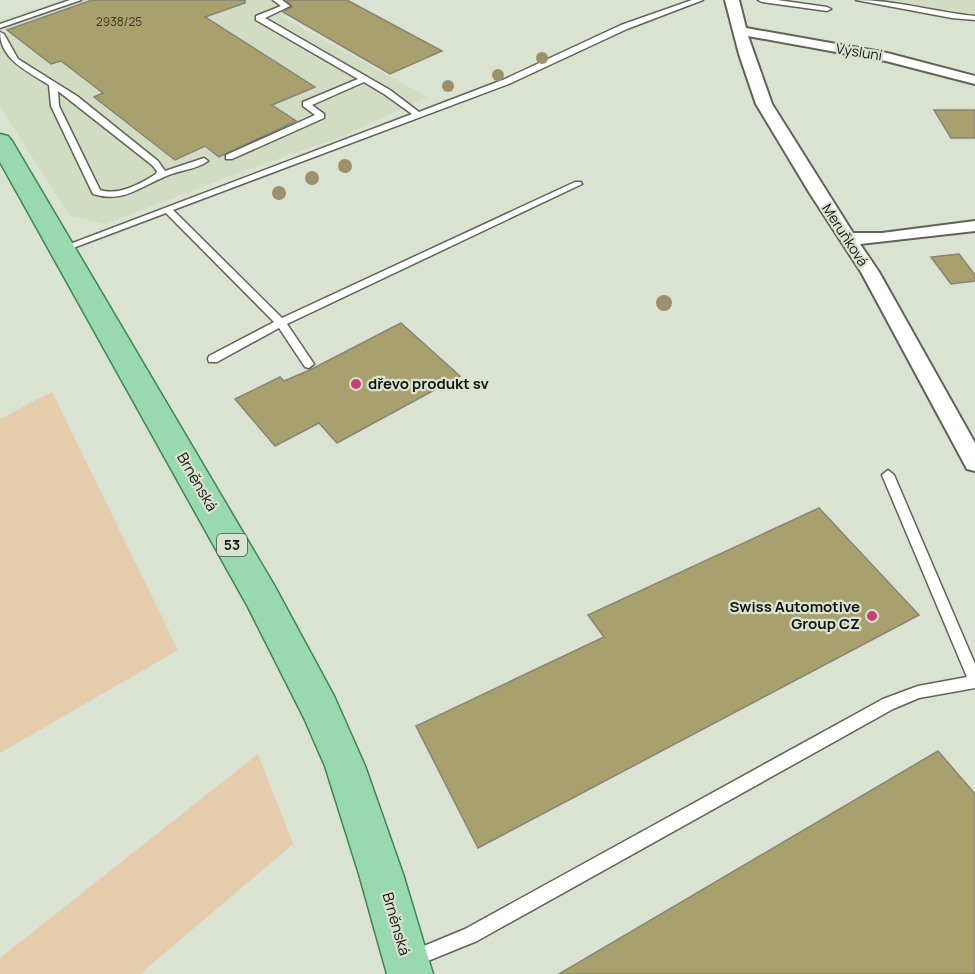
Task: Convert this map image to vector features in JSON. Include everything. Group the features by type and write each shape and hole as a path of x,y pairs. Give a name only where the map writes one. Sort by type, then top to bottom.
{"main road":[{"name":"Brněnská","path":"0,141 261,596 320,710 345,766 408,968"}],"street":[{"name":"Meruňková","path":"732,0 749,63 765,104 903,329 975,463"},
{"name":"Výsluní","path":"741,31 887,57 975,80"},
{"path":"848,239 882,238 975,226"}],"lane":[{"path":"0,26 77,0"},
{"path":"277,0 286,6 259,18 364,79 418,115"},
{"path":"62,249 418,115 542,66 624,27 699,0"},
{"path":"762,0 827,9"},
{"path":"861,0 937,14 975,18"},
{"path":"0,34 15,60 53,84 155,163 161,171 160,175"},
{"path":"228,157 321,116 306,104 364,79"},
{"path":"53,84 55,106 96,192 104,196 120,194 160,175 204,161"},
{"path":"213,359 281,323 579,184"},
{"path":"168,210 281,323 309,364"},
{"path":"408,968 510,914 888,704 918,692 975,681 888,475"}],"shaded area":[{"path":"61,0 318,0 321,2 282,17 427,97 341,137 105,224 70,216 0,107 0,39 11,35 5,30 1,20"},
{"path":"882,0 975,0 975,15 953,11"},
{"path":"52,392 178,650 0,753 0,419"},
{"path":"258,754 293,844 140,974 0,974 0,958"}],"building":[{"path":"92,0 245,0 245,3 205,17 315,87 272,105 296,121 219,157 205,146 175,160 94,97 103,93 61,61 51,64 7,30"},
{"path":"286,0 347,0 442,51 390,74 283,12 292,7"},
{"path":"934,110 975,110 975,138 951,138"},
{"path":"959,254 975,275 975,281 951,284 931,257"},
{"name":"dřevo produkt sv","path":"401,323 460,376 337,443 319,423 275,446 235,399 280,377 284,381 310,370"},
{"path":"819,508 919,615 478,848 416,726 604,637 588,615"},
{"path":"938,751 975,794 975,974 559,974"}],"place":[{"name":"dřevo produkt sv","path":"356,384"},
{"name":"Swiss Automotive Group CZ","path":"872,616"}]}
